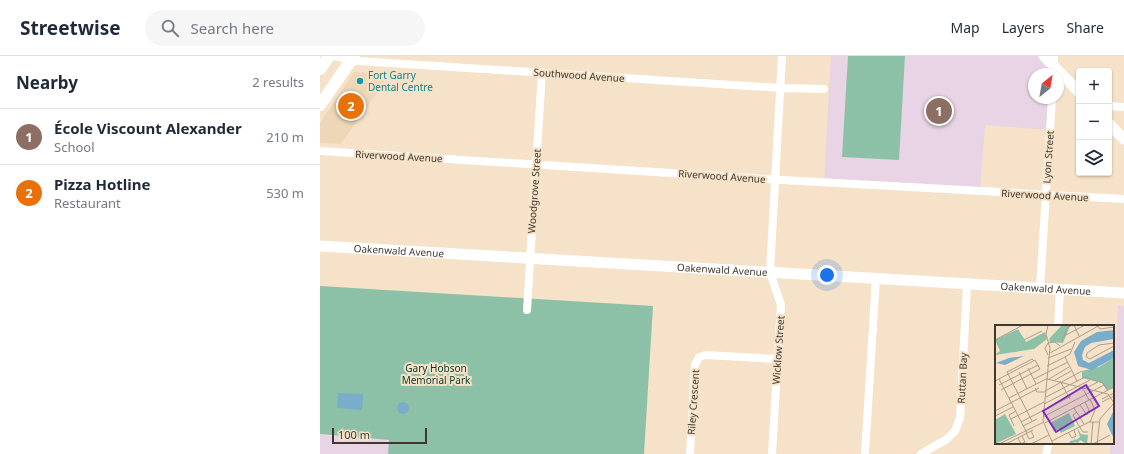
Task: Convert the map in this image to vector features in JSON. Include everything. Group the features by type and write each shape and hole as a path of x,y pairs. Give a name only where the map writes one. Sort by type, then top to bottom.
{"main road":[{"path":"320,69 329,56"},
{"path":"320,104 352,58"}],"street":[{"name":"Southwood Avenue","path":"335,56 542,72 781,88 824,89"},
{"name":"Wicklow Street","path":"772,454 781,305 770,272 782,56"},
{"path":"1044,56 1076,89"},
{"name":"Woodgrove Street","path":"527,310 542,72"},
{"name":"Lyon Street","path":"1040,288 1052,104"},
{"path":"1112,106 1124,107"},
{"path":"1112,127 1124,139"},
{"name":"Riverwood Avenue","path":"320,151 1124,199"},
{"name":"Oakenwald Avenue","path":"320,246 1124,293"},
{"path":"865,454 876,278"},
{"name":"Ruttan Bay","path":"921,454 947,439 955,431 960,418 967,284"},
{"path":"1058,325 1060,290"},
{"name":"Riley Crescent","path":"690,454 696,365 699,357 706,355 777,359"},
{"path":"1046,454 1049,444"}],"shaded area":[{"path":"831,56 1044,56 1050,68 1028,68 1028,104 1052,104 1050,130 985,125 980,191 824,181"},
{"path":"354,72 390,74 341,144 320,143 320,123"},
{"path":"1118,306 1124,306 1124,454 1110,454 1110,444 1114,444 1114,377"},
{"path":"320,434 389,440 388,454 320,454"}],"green space":[{"path":"848,56 905,56 899,160 842,157"},
{"name":"Gary Hobson Memorial Park","path":"320,286 653,306 644,454 388,454 389,440 320,434"}],"water":[{"path":"338,393 363,394 362,410 337,408"},
{"path":"401,402 405,402 409,408 405,414 401,414 397,410 397,406"}],"place":[{"name":"Fort Garry Dental Centre","path":"360,81"},
{"name":"Pizza Hotline","path":"351,106"},
{"name":"École Viscount Alexander","path":"939,111"}]}
